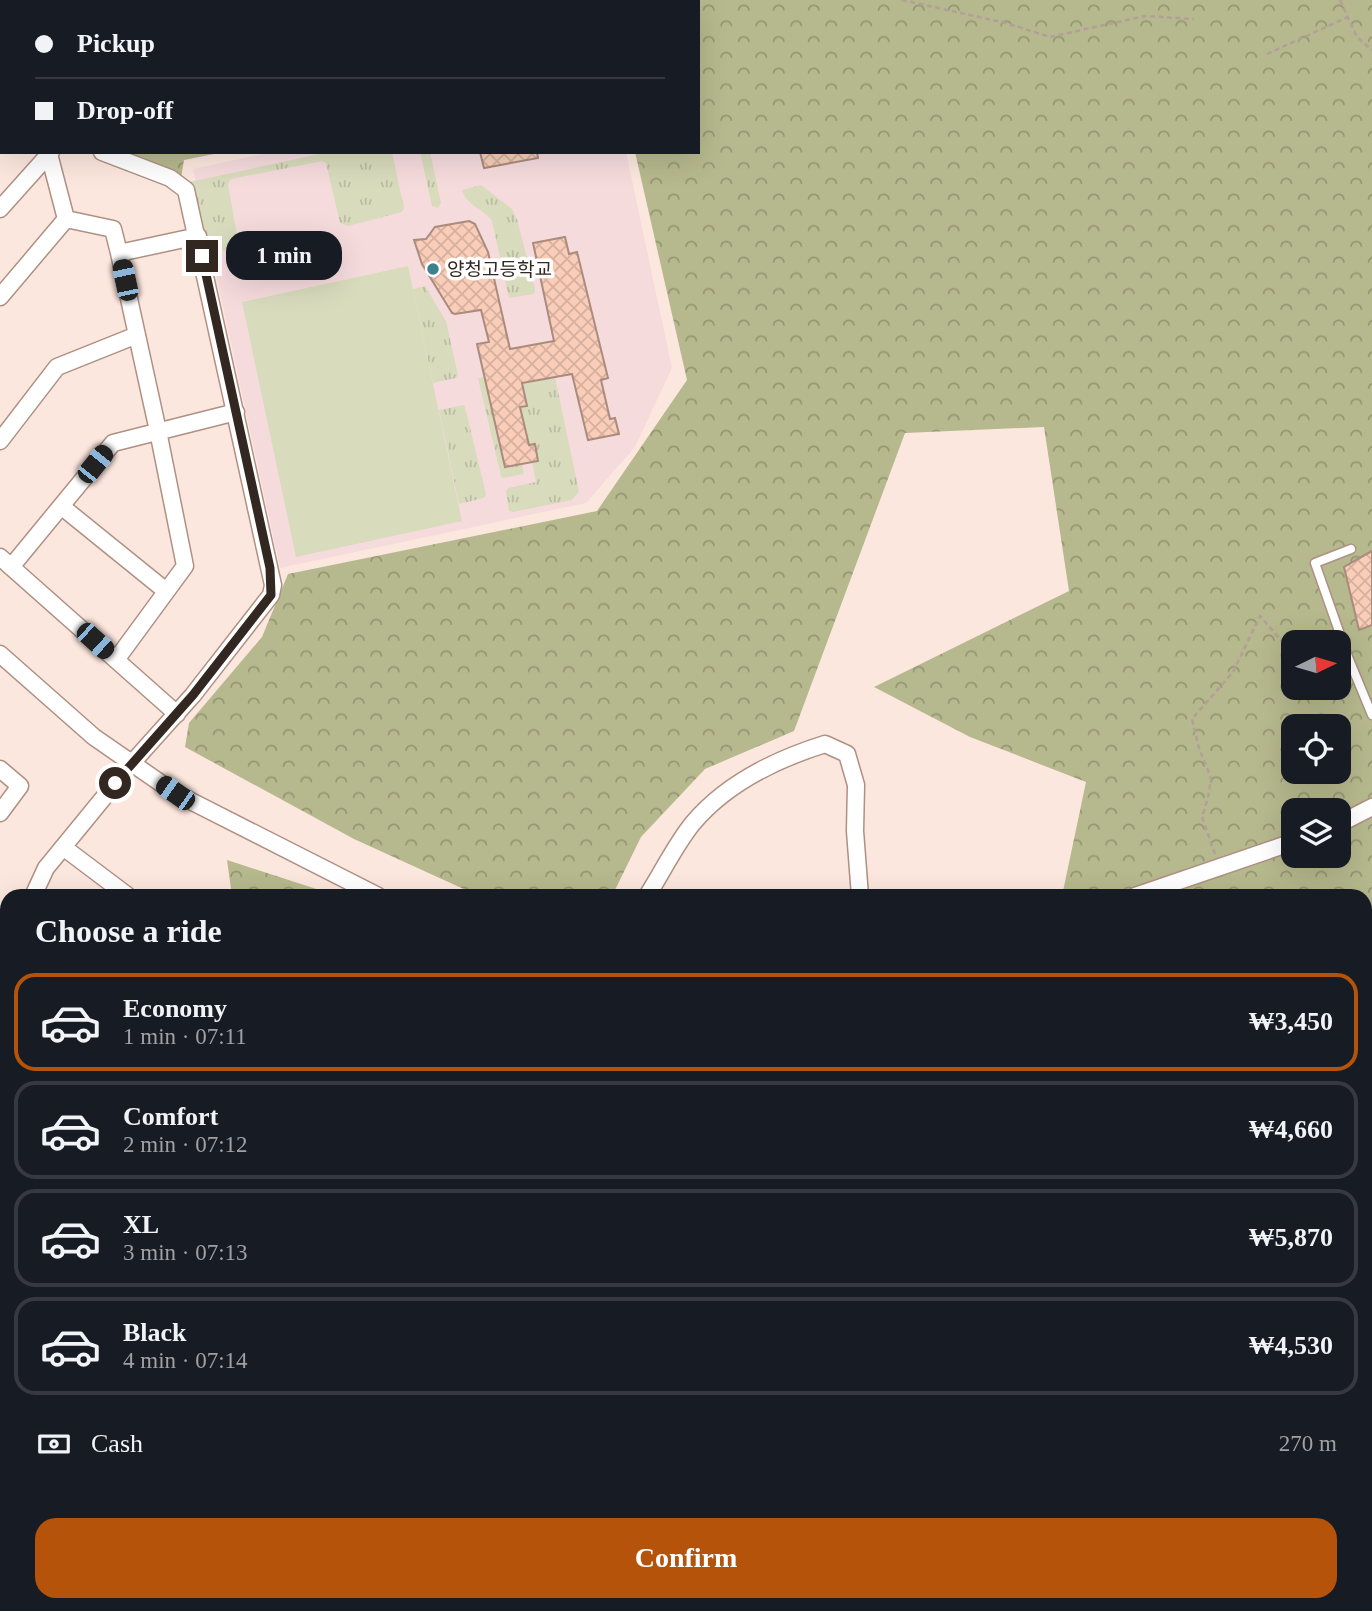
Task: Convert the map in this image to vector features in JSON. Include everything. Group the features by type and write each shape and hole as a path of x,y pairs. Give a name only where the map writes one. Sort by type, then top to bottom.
{"street":[{"path":"0,209 49,154"},
{"path":"50,154 66,219"},
{"path":"36,889 46,868 62,847 177,714 271,595 270,568 186,190 170,178 107,154"},
{"path":"66,219 113,229 185,566 116,660"},
{"path":"0,297 66,219"},
{"path":"119,253 198,236"},
{"path":"0,441 57,367 137,335"},
{"path":"177,714 6,562 61,506 113,443 236,412"},
{"path":"61,506 166,591"},
{"path":"0,654 94,737 175,793 364,889"},
{"path":"651,889 693,823 735,785 797,752 825,744 847,754 856,785 855,831 859,889"},
{"path":"0,769 20,786 0,813"},
{"path":"1351,818 1372,807"},
{"path":"1156,889 1281,846"},
{"path":"62,847 119,889"}],"lane":[{"path":"1351,549 1315,563 1348,657 1372,715"}],"path":[{"path":"902,0 1006,23 1050,37 1146,16 1194,19"},
{"path":"1340,0 1357,37 1372,50"},
{"path":"1267,54 1348,17"},
{"path":"1220,867 1202,817 1211,778 1199,748 1192,719 1233,672 1260,616 1281,640"}],"shaded area":[{"name":"양청고등학교","path":"264,154 626,154 672,368 635,447 586,503 280,568 193,169"}],"green space":[{"path":"700,0 1372,0 1372,889 1063,889 1086,782 970,737 874,687 1069,591 1044,427 905,433 794,731 705,769 641,837 615,889 464,889 354,839 185,747 189,723 262,637 288,574 597,511 687,380 635,154 700,154"},
{"path":"123,154 214,154 184,160 180,184"},
{"path":"320,154 392,154 404,208 402,212 348,226 340,223 326,163 323,161 231,179 228,184 239,247 202,256 180,184"},
{"path":"420,154 430,154 441,203 438,208 432,206"},
{"path":"481,185 512,209 517,219 534,294 509,298 492,221 468,200 462,190"},
{"path":"408,266 462,521 296,557 242,302"},
{"path":"425,286 446,321 458,375 456,378 433,383 413,289"},
{"path":"485,377 505,467 522,464 524,474 503,478 501,476 478,378"},
{"path":"555,377 579,492 572,500 509,511 506,491 508,488 536,482 532,462 538,460 535,445 529,445 520,407 526,406 522,383"},
{"path":"463,405 486,494 484,498 459,504 439,410"},
{"path":"227,860 316,889 231,889"}],"building":[{"path":"480,154 537,154 538,158 484,168"},
{"path":"469,221 475,224 488,252 510,349 554,341 533,243 565,237 569,254 577,252 608,378 601,380 610,419 615,418 619,434 588,440 572,374 522,383 527,406 520,407 529,445 535,444 538,461 505,467 477,344 489,342 481,310 452,313 422,264 414,240 426,239 435,227"},
{"path":"1372,551 1372,625 1359,630 1344,567"}],"place":[{"name":"양청고등학교","path":"433,269"}],"route":[{"path":"115,783 232,647 271,595 273,585 202,256"}]}
